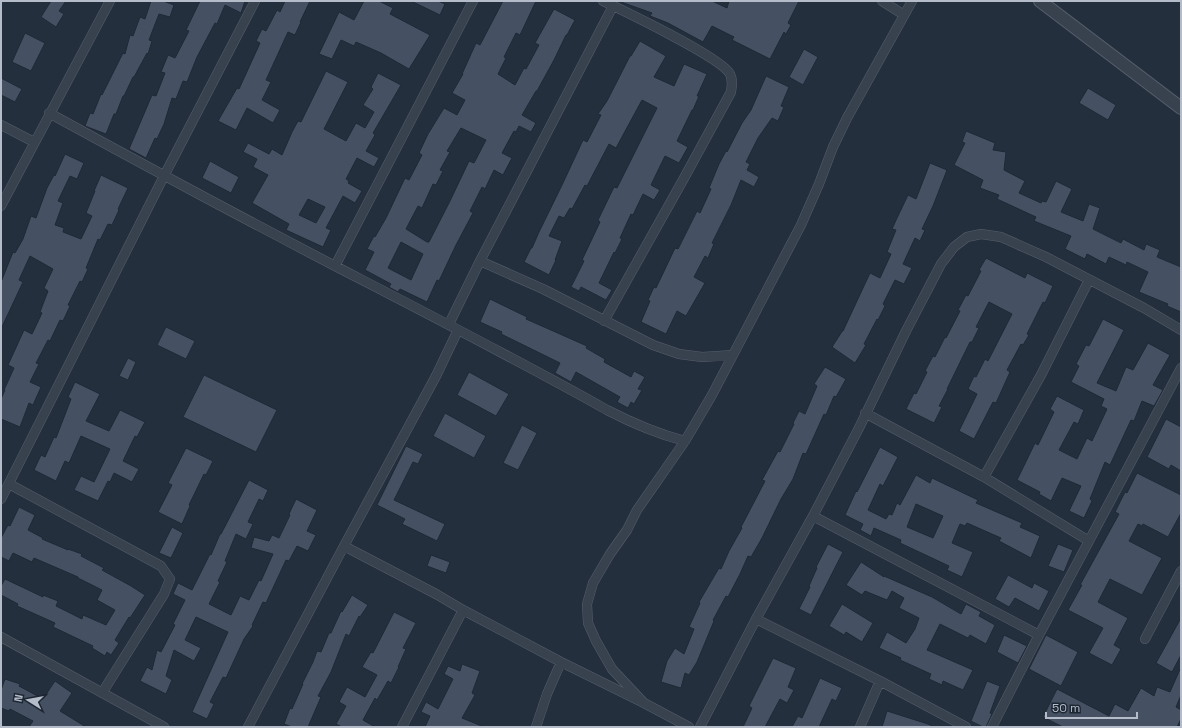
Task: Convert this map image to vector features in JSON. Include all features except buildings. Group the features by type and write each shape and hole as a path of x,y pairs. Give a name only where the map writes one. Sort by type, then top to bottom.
{"street":[{"path":"1,206 49,113 110,1"},
{"path":"1,499 164,176 255,1"},
{"path":"335,266 473,1"},
{"path":"603,1 677,38 720,63 730,73 732,82 731,92 604,321"},
{"path":"882,1 904,15"},
{"path":"644,703 612,669 588,623 587,604 593,583 610,554 627,530 637,510 685,441 712,395 801,225 833,147 847,118 912,1"},
{"path":"1040,1 1181,108"},
{"path":"449,324 480,261 613,6"},
{"path":"49,113 164,176 449,324 632,423 666,436 685,441"},
{"path":"1,125 34,142"},
{"path":"700,727 756,619 813,516 859,428 865,413 941,264 954,247 967,237 981,234 1001,238 1046,257 1144,308 1181,330"},
{"path":"480,261 543,289 653,345 679,354 702,357 733,355"},
{"path":"984,477 1041,375 1089,280"},
{"path":"248,727 436,376 458,330"},
{"path":"992,727 1039,635 1181,368"},
{"path":"865,413 984,477 1089,541"},
{"path":"9,484 161,566 170,579 164,594 102,693"},
{"path":"813,516 1039,635"},
{"path":"344,546 561,662 689,727"},
{"path":"1145,639 1181,571"},
{"path":"402,727 463,610"},
{"path":"756,619 880,681 966,727"},
{"path":"1,637 164,727"},
{"path":"536,727 547,694 561,662"},
{"path":"860,727 880,681"}]}
